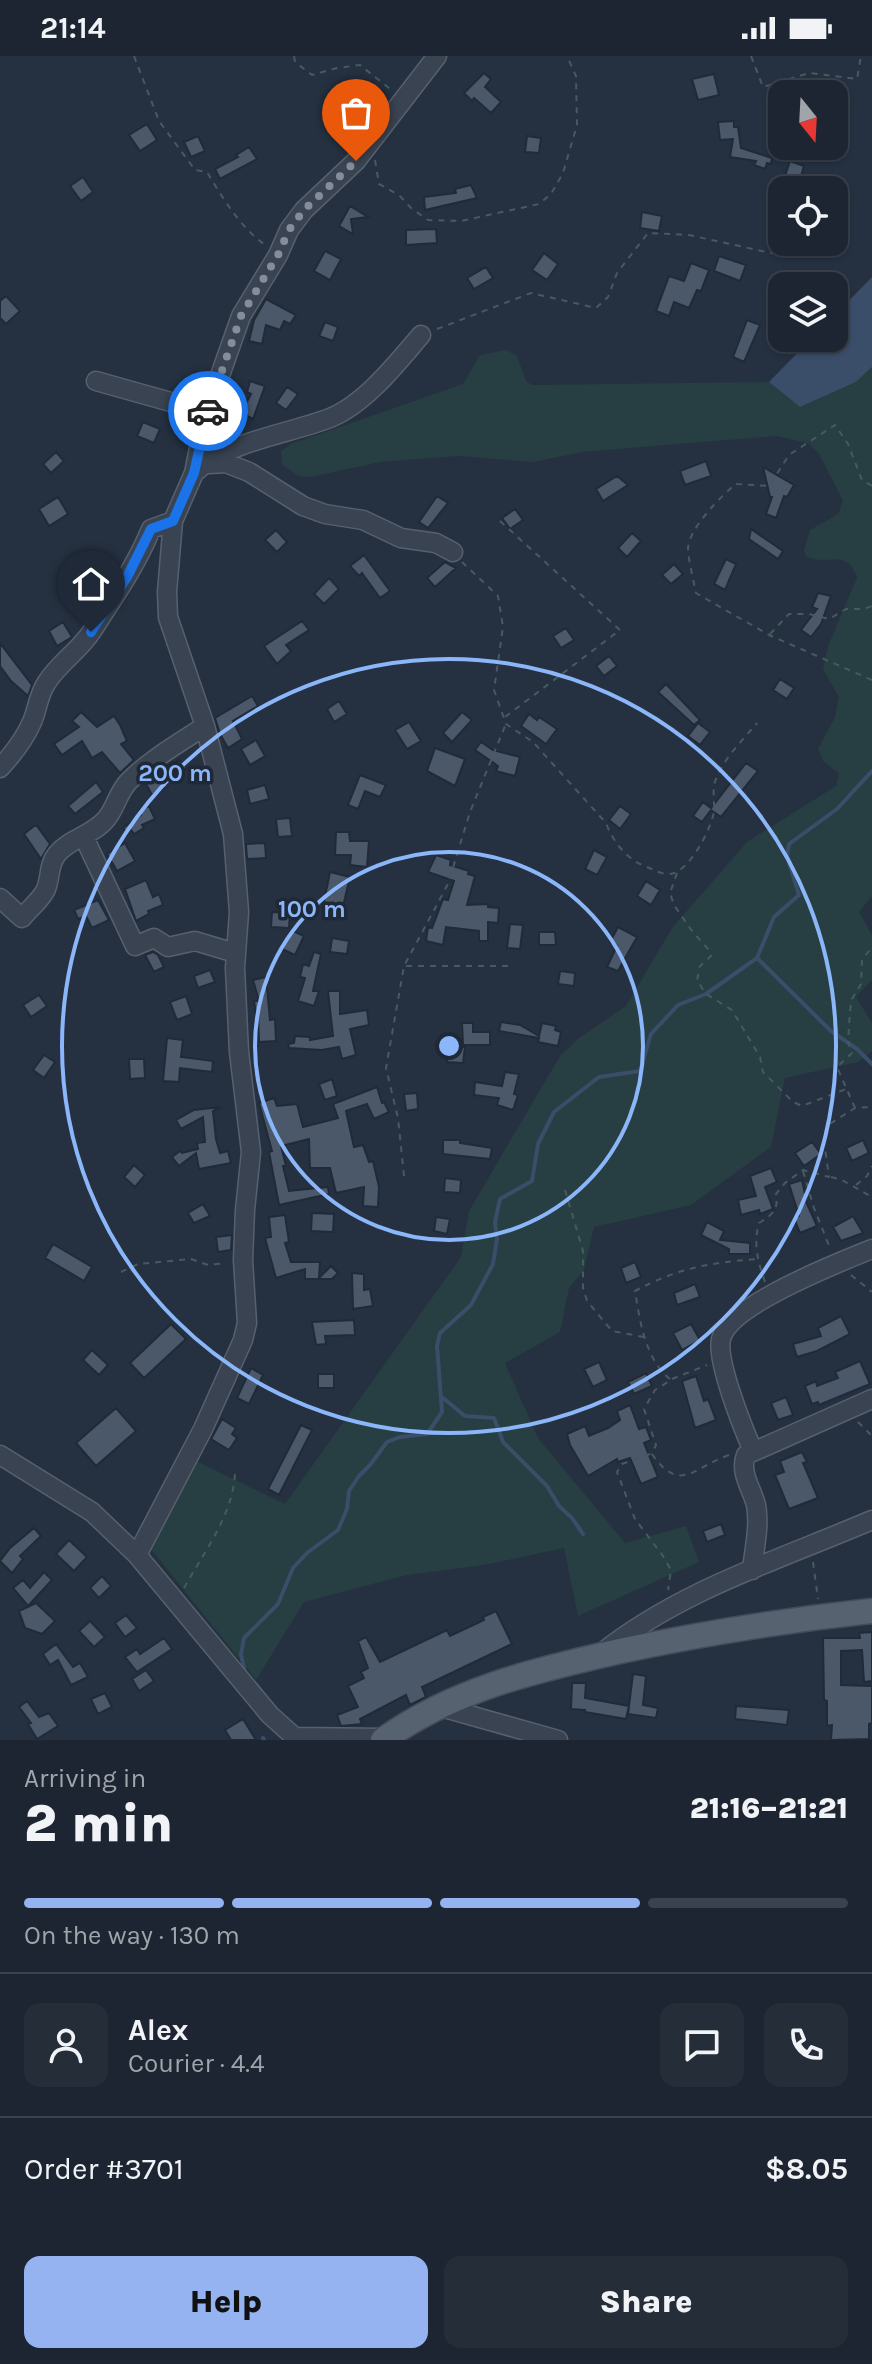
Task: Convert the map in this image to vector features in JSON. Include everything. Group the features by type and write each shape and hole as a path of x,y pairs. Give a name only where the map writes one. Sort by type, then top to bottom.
{"main road":[{"path":"384,1739 437,1706 498,1682 565,1662 755,1625 872,1611"}],"street":[{"path":"137,1555 203,1429 243,1340 247,1323 243,1260 251,1152 239,1052 235,953 239,912 233,834 205,726 168,617 173,521 198,469 205,418 241,316 278,255 289,230 304,210 350,168 437,56"},
{"path":"198,469 266,436 333,417 386,376 421,335"},
{"path":"96,381 185,406 205,418"},
{"path":"198,469 226,463 277,487 303,506 325,514 363,520 401,538 436,543 453,552"},
{"path":"0,768 18,747 33,720 38,697 49,678 91,632 112,602 142,551 151,529 173,521"},
{"path":"0,898 22,918 46,891 51,864 66,844 84,837 108,818 117,796 129,780 169,748 205,726"},
{"path":"84,837 135,946 154,938 168,947 195,941 235,953"},
{"path":"751,1446 721,1358 721,1338 728,1325 769,1294 872,1249"},
{"path":"752,1570 758,1518 743,1462 751,1446 872,1399"},
{"path":"0,1455 92,1512 137,1555 270,1715 297,1738 384,1739"},
{"path":"598,1656 640,1624 673,1605 872,1520"},
{"path":"437,1706 558,1740"}],"path":[{"path":"134,56 159,121 195,170 207,172 224,199 256,238 278,255"},
{"path":"294,56 295,62 312,75 360,65 404,98"},
{"path":"373,137 379,184 399,195 428,220 461,221 539,204 551,194 563,173 577,125 576,76 567,56"},
{"path":"751,56 763,87 809,73 857,79 861,56"},
{"path":"421,335 531,293 596,308 608,297 617,273 648,233 689,235 768,252"},
{"path":"872,486 862,480 848,444 835,425 789,455 769,486 736,484 723,494 702,520 688,545 696,593 769,635 872,680"},
{"path":"500,521 620,630 504,718"},
{"path":"453,552 498,596 503,627 494,690 506,724 533,742 606,823 611,835 633,862 668,875 689,862 714,813 714,782 726,760 757,723"},
{"path":"769,635 789,614 809,614 829,619 846,609 872,606"},
{"path":"404,1176 398,1118 386,1068 404,966 448,884 470,812 506,724"},
{"path":"677,872 670,893 674,905 711,956 700,966 697,980 706,994 732,1010 760,1057 763,1072 793,1102 802,1106 846,1089"},
{"path":"855,1108 837,1067 852,1053 848,1042 852,999 861,984 862,959 872,948"},
{"path":"404,966 513,966"},
{"path":"829,1177 824,1141 828,1125 855,1108 872,1107"},
{"path":"855,1186 867,1176 872,1166"},
{"path":"803,1170 855,1186 872,1197"},
{"path":"769,1294 757,1259 759,1223 774,1214 778,1203 776,1194 803,1170"},
{"path":"803,1170 822,1229 839,1264 872,1292"},
{"path":"565,1190 583,1251 583,1288 587,1301 612,1331 646,1337"},
{"path":"121,1272 138,1264 191,1259 208,1265 243,1260"},
{"path":"671,1380 658,1369 646,1337 635,1291 663,1276 706,1263 757,1259"},
{"path":"668,1588 671,1570 635,1519 617,1472 622,1464 652,1454 656,1445 644,1409 655,1390 721,1358"},
{"path":"845,1411 872,1436"},
{"path":"652,1454 664,1472 677,1476 691,1473 751,1446"},
{"path":"176,1603 227,1512 235,1473"},
{"path":"810,1547 821,1616"}],"green space":[{"path":"506,350 517,356 526,381 532,385 769,382 800,407 856,382 872,367 872,896 859,912 872,935 872,980 856,997 872,1023 872,1051 858,1062 785,1078 771,1147 691,1205 594,1227 584,1270 569,1288 560,1332 505,1363 538,1438 625,1543 686,1526 699,1562 578,1616 564,1548 484,1565 407,1575 304,1602 256,1680 146,1543 190,1458 285,1504 461,1257 469,1211 560,1056 579,1038 626,1006 672,928 747,842 836,786 839,774 823,761 818,749 835,717 839,697 823,669 828,646 857,578 853,568 842,560 806,556 804,550 810,530 838,514 843,501 818,452 807,443 776,436 582,452 534,462 458,456 380,462 311,477 298,476 282,464 281,451 291,444 463,384 480,355"}],"water":[{"path":"872,277 872,367 856,382 800,407 769,382 798,352 848,352 848,302"}],"building":[{"path":"484,73 491,79 485,87 501,102 491,113 464,93"},
{"path":"714,74 719,95 698,100 692,79"},
{"path":"734,121 741,148 768,157 771,164 767,163 765,169 754,165 756,161 730,157 733,139 720,140 718,122"},
{"path":"147,124 157,140 140,151 129,135"},
{"path":"198,136 205,151 191,157 184,142"},
{"path":"527,136 541,138 539,153 525,152"},
{"path":"249,147 257,159 220,179 215,169 238,157 236,155"},
{"path":"790,161 804,166 801,176 786,176"},
{"path":"83,177 93,192 81,201 70,186"},
{"path":"471,185 477,198 425,210 424,197 456,193 455,189"},
{"path":"350,206 368,217 351,219 353,234 339,226"},
{"path":"642,212 662,216 659,231 640,228"},
{"path":"436,229 437,243 406,245 406,230"},
{"path":"325,251 341,259 330,280 314,271"},
{"path":"544,253 558,264 547,280 532,270"},
{"path":"719,256 746,265 740,281 714,271"},
{"path":"691,263 709,270 701,291 697,290 689,308 674,302 669,316 656,311 669,276 684,281"},
{"path":"486,267 493,278 474,289 467,278"},
{"path":"6,296 20,311 6,324 0,318 0,301"},
{"path":"266,299 296,315 290,324 284,321 280,330 266,325 262,344 249,341 254,320"},
{"path":"747,320 760,325 744,362 733,357"},
{"path":"325,322 338,327 333,341 319,336"},
{"path":"250,381 265,386 253,419 241,413 251,394 247,392"},
{"path":"287,387 298,394 286,410 276,403"},
{"path":"143,422 160,429 154,443 137,436"},
{"path":"56,452 64,461 51,473 43,464"},
{"path":"706,461 711,476 685,485 680,471"},
{"path":"763,467 794,485 787,497 784,496 776,518 766,514 772,497"},
{"path":"617,476 628,485 603,501 596,489"},
{"path":"437,496 448,503 428,528 419,522"},
{"path":"58,497 68,514 49,526 39,509"},
{"path":"515,509 523,520 510,529 502,518"},
{"path":"751,529 783,551 778,559 749,539"},
{"path":"276,530 287,542 277,552 265,540"},
{"path":"632,533 641,541 627,557 618,548"},
{"path":"364,555 390,591 380,598 362,573 359,576 350,566"},
{"path":"726,559 736,564 725,590 714,584"},
{"path":"445,562 456,568 435,587 427,578"},
{"path":"674,564 683,574 671,584 662,575"},
{"path":"329,578 339,589 324,604 314,594"},
{"path":"818,593 831,596 821,624 811,637 801,630 817,609 812,607"},
{"path":"302,621 309,630 286,645 291,651 277,664 264,646"},
{"path":"63,622 72,637 57,646 49,631"},
{"path":"566,628 574,640 561,648 553,636"},
{"path":"0,643 32,685 28,696 0,666"},
{"path":"609,656 617,666 604,676 596,666"},
{"path":"780,679 794,688 787,699 773,690"},
{"path":"666,684 700,720 694,725 658,692"},
{"path":"252,696 258,706 233,721 242,739 228,748 215,718"},
{"path":"339,701 347,714 334,722 327,709"},
{"path":"81,712 97,727 114,716 120,725 127,741 121,744 134,760 120,773 102,752 92,758 82,741 62,755 54,744 79,727 72,721"},
{"path":"462,712 472,720 452,742 443,733"},
{"path":"529,714 557,729 546,744 521,726"},
{"path":"409,722 421,741 407,749 395,730"},
{"path":"698,723 710,732 700,745 688,736"},
{"path":"256,740 265,756 250,765 241,749"},
{"path":"481,742 493,750 520,757 515,776 496,771 498,766 475,750"},
{"path":"435,748 465,759 455,786 427,771"},
{"path":"179,760 187,768 165,781 168,786 152,795 145,782"},
{"path":"746,763 758,771 721,817 711,810 702,822 693,816 703,802 711,808"},
{"path":"360,775 386,785 380,797 365,791 358,809 348,805"},
{"path":"96,782 103,792 75,814 68,806"},
{"path":"265,785 269,799 250,804 247,790"},
{"path":"149,806 155,819 142,825 144,828 134,834 131,830 126,832 123,828 141,815 139,810"},
{"path":"620,806 631,814 620,829 609,820"},
{"path":"290,818 292,836 278,837 276,819"},
{"path":"34,826 50,844 41,859 24,834"},
{"path":"336,832 349,832 350,841 369,841 367,867 350,865 351,855 335,855"},
{"path":"125,843 135,861 117,871 107,854"},
{"path":"265,843 266,858 247,859 246,844"},
{"path":"594,850 607,857 597,875 585,869"},
{"path":"436,855 451,860 450,865 475,876 467,905 488,904 488,907 499,908 498,923 488,922 488,941 479,941 479,931 446,927 443,945 426,941 428,927 432,928 443,899 448,900 454,881 428,872"},
{"path":"330,872 350,877 341,915 322,911"},
{"path":"146,880 153,897 159,894 163,905 148,911 149,914 136,921 125,889"},
{"path":"646,881 660,890 651,905 637,896"},
{"path":"98,900 109,920 92,928 86,916 78,919 74,910"},
{"path":"272,912 290,913 289,928 271,927"},
{"path":"510,924 523,925 520,949 507,948"},
{"path":"618,927 637,937 618,971 607,967 617,946 610,942"},
{"path":"291,930 304,936 295,955 282,949"},
{"path":"539,932 555,932 556,945 539,945"},
{"path":"332,938 349,941 347,954 330,952"},
{"path":"153,952 164,967 154,972 145,955"},
{"path":"314,952 321,954 313,991 319,991 314,1006 298,1001 305,978 300,977 303,964 309,966"},
{"path":"210,970 215,982 198,988 194,976"},
{"path":"560,971 575,973 574,986 558,984"},
{"path":"266,977 270,1020 275,1019 276,1041 259,1042 258,1013 254,1001 259,1001 253,980"},
{"path":"328,991 340,991 340,1014 367,1010 369,1025 350,1029 356,1055 342,1059 339,1047 322,1050 289,1048 288,1044 294,1043 295,1036 310,1037 310,1040 333,1036"},
{"path":"39,995 47,1006 31,1017 23,1005"},
{"path":"186,996 192,1014 177,1020 170,1002"},
{"path":"501,1022 520,1025 539,1036 542,1023 556,1026 555,1030 561,1032 558,1046 538,1042 539,1038 499,1031"},
{"path":"462,1023 473,1023 473,1032 490,1032 490,1045 463,1045"},
{"path":"167,1038 183,1040 181,1057 213,1061 212,1072 180,1068 179,1082 163,1081"},
{"path":"449,1046 465,1047 463,1063 447,1062"},
{"path":"44,1055 55,1062 44,1078 33,1070"},
{"path":"129,1059 144,1059 145,1078 130,1079"},
{"path":"505,1072 519,1074 514,1094 518,1095 513,1110 497,1105 499,1098 474,1095 475,1082 502,1086"},
{"path":"332,1079 337,1096 325,1100 319,1084"},
{"path":"377,1087 382,1103 389,1112 374,1119 367,1104 346,1111 354,1147 363,1145 369,1162 373,1161 379,1187 378,1207 363,1206 364,1187 336,1193 330,1168 310,1168 309,1139 281,1146 289,1191 328,1187 329,1194 279,1205 269,1152 272,1151 259,1103 274,1098 277,1106 297,1104 303,1127 338,1118 333,1104"},
{"path":"417,1093 418,1109 406,1111 404,1094"},
{"path":"221,1107 213,1111 216,1139 220,1153 228,1151 231,1163 199,1169 196,1153 179,1166 172,1157 180,1151 198,1149 197,1143 205,1142 203,1117 181,1129 176,1120 194,1110"},
{"path":"443,1140 460,1140 460,1143 492,1148 490,1159 443,1154"},
{"path":"863,1140 869,1153 852,1161 846,1148"},
{"path":"812,1142 821,1154 804,1166 795,1153"},
{"path":"134,1165 145,1175 135,1187 124,1177"},
{"path":"771,1168 777,1182 765,1187 773,1209 760,1214 759,1210 741,1215 738,1200 756,1196 750,1176"},
{"path":"445,1178 461,1180 460,1193 444,1192"},
{"path":"802,1180 807,1204 817,1226 800,1233 794,1218 799,1216 789,1184"},
{"path":"203,1204 210,1216 194,1223 188,1213"},
{"path":"312,1213 334,1214 333,1232 311,1231"},
{"path":"285,1215 289,1242 285,1243 291,1262 320,1262 319,1278 331,1266 338,1273 332,1279 305,1279 305,1269 276,1278 265,1238 271,1237 269,1217"},
{"path":"853,1216 863,1233 841,1241 833,1227"},
{"path":"436,1217 450,1219 447,1234 434,1231"},
{"path":"707,1222 724,1231 720,1240 750,1243 750,1254 729,1254 729,1249 701,1235"},
{"path":"232,1235 231,1250 218,1252 216,1237"},
{"path":"53,1244 92,1267 84,1281 45,1258"},
{"path":"635,1262 641,1277 626,1283 621,1268"},
{"path":"352,1273 364,1274 364,1290 370,1289 373,1306 353,1309"},
{"path":"695,1284 700,1297 677,1305 674,1293"},
{"path":"841,1316 850,1334 817,1351 797,1357 793,1344 821,1336 818,1328"},
{"path":"354,1320 355,1335 325,1336 326,1344 316,1345 312,1322"},
{"path":"171,1324 186,1339 144,1378 130,1363"},
{"path":"691,1324 700,1340 682,1350 673,1333"},
{"path":"92,1350 108,1365 99,1375 83,1360"},
{"path":"860,1361 870,1384 819,1405 818,1402 812,1404 805,1386 816,1381 817,1386 838,1378 835,1372"},
{"path":"599,1362 607,1380 593,1387 584,1369"},
{"path":"251,1368 263,1375 249,1404 237,1398"},
{"path":"646,1373 652,1386 634,1394 628,1382"},
{"path":"318,1374 334,1374 334,1388 318,1388"},
{"path":"696,1376 704,1401 708,1399 716,1420 695,1428 682,1381"},
{"path":"786,1397 793,1415 778,1420 771,1403"},
{"path":"630,1405 639,1429 646,1427 651,1440 644,1443 658,1477 641,1484 630,1458 618,1462 617,1459 588,1476 567,1434 585,1426 589,1436 608,1428 620,1420 617,1411"},
{"path":"116,1408 136,1431 96,1466 76,1443"},
{"path":"222,1419 236,1428 232,1434 237,1438 229,1450 211,1439"},
{"path":"301,1425 312,1430 279,1495 268,1489"},
{"path":"802,1452 807,1462 803,1463 818,1498 789,1509 775,1475 784,1472 780,1461"},
{"path":"721,1524 725,1535 707,1542 703,1531"},
{"path":"34,1528 41,1536 20,1556 23,1559 12,1573 0,1561"},
{"path":"69,1540 87,1557 74,1571 56,1554"},
{"path":"44,1572 52,1580 28,1606 13,1588 23,1580 30,1588"},
{"path":"102,1576 111,1586 99,1598 90,1588"},
{"path":"36,1603 55,1621 42,1634 25,1628 19,1611"},
{"path":"496,1611 512,1644 422,1687 426,1697 410,1705 406,1695 360,1719 362,1724 341,1726 337,1715 358,1707 348,1686 364,1678 361,1672 368,1668 358,1641 366,1637 380,1662 447,1630 450,1636"},
{"path":"126,1615 137,1628 125,1637 115,1623"},
{"path":"90,1621 105,1637 94,1647 79,1631"},
{"path":"872,1632 872,1681 864,1682 862,1650 841,1651 841,1685 872,1686 869,1739 831,1740 832,1725 827,1726 827,1701 824,1700 823,1638 860,1638 859,1633"},
{"path":"164,1638 172,1649 137,1672 125,1657 137,1649 140,1654"},
{"path":"56,1644 73,1667 80,1663 88,1677 71,1685 58,1660 50,1665 43,1654"},
{"path":"146,1670 154,1681 139,1691 132,1679"},
{"path":"633,1674 646,1676 643,1705 658,1708 656,1718 628,1714"},
{"path":"572,1683 586,1683 585,1698 629,1706 626,1719 571,1709"},
{"path":"105,1693 112,1707 98,1714 91,1699"},
{"path":"27,1701 39,1717 49,1713 58,1726 37,1739 28,1724 31,1723 19,1707"},
{"path":"736,1706 789,1710 787,1725 735,1719"},
{"path":"243,1719 256,1740 231,1740 225,1730"}],"waterway":[{"path":"245,1673 241,1654 244,1638 278,1604 293,1568 307,1553 338,1530 347,1509 349,1491 359,1476 387,1442 427,1434 442,1412 437,1346 440,1333 471,1305 493,1264 497,1239 495,1222 500,1199 532,1181 538,1144 554,1112 599,1077 640,1071 651,1034 678,1005 706,994 757,958 774,917 799,895 787,857 789,844 837,809 872,771"},
{"path":"757,958 831,1031 872,1064"},
{"path":"443,1398 465,1416 494,1418 503,1442 547,1486 583,1534"}],"way so far":[{"path":"208,411 241,316 278,255 289,230 304,210 356,161"}],"route":[{"path":"91,632 127,577 151,529 173,521 194,473 208,411"}]}
